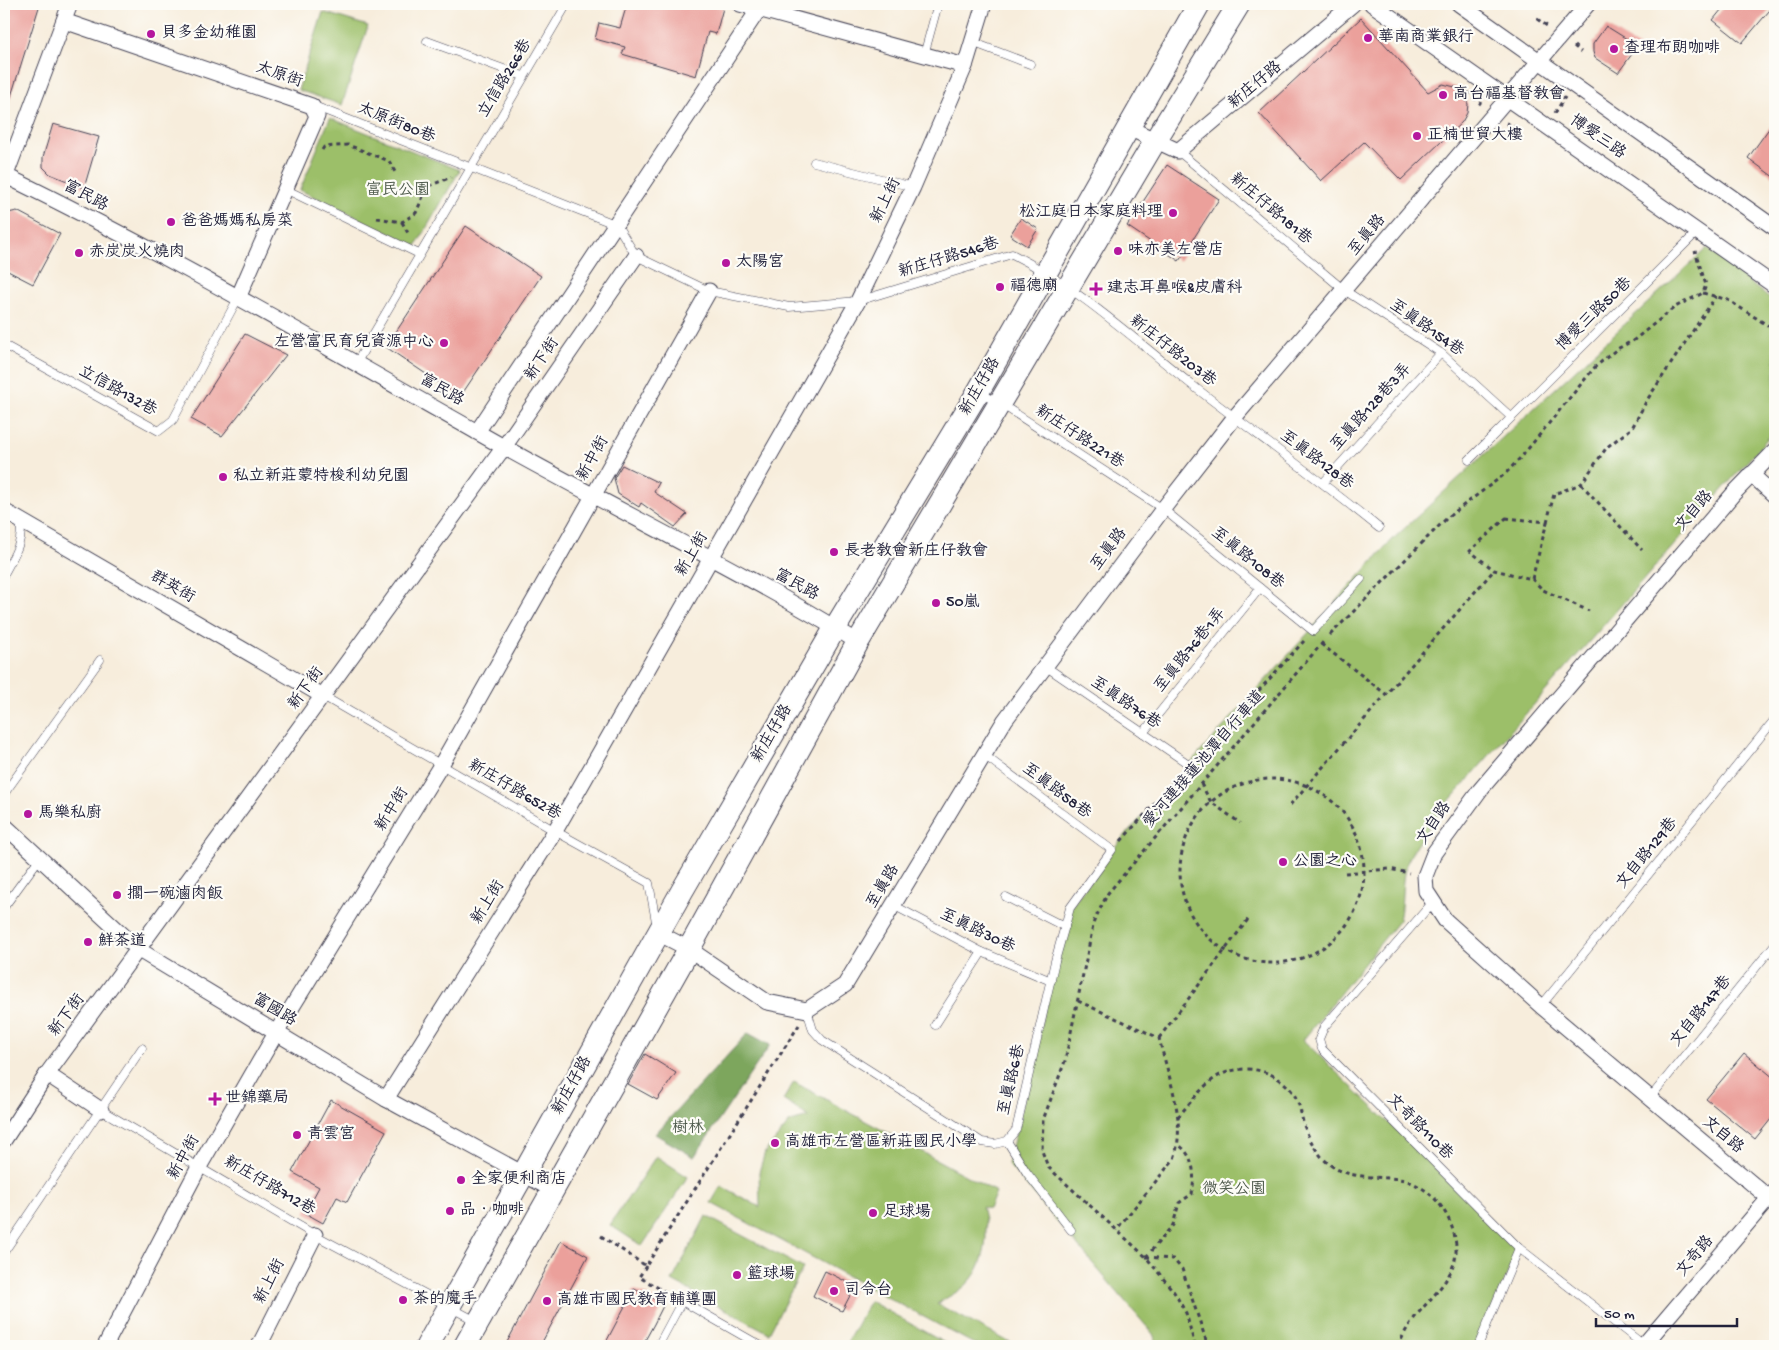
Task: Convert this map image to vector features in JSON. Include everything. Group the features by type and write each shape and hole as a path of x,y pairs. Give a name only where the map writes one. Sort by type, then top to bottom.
{"street":[{"path":"4,177 70,4"},
{"path":"740,4 966,66"},
{"name":"新上街","path":"386,1099 555,831 858,301 913,187 966,66 984,4"},
{"name":"新庄仔路","path":"427,1346 658,933 835,628 978,392 1199,4"},
{"name":"新庄仔路","path":"465,1346 689,949 858,642 1001,404 1155,140 1240,4"},
{"name":"新庄仔路","path":"1178,151 1353,4"},
{"name":"博愛三路","path":"1372,4 1508,97 1695,235 1775,286"},
{"name":"博愛三路","path":"1459,4 1775,228"},
{"name":"至真路","path":"807,1010 845,984 1005,720 1162,509 1234,418 1588,4"},
{"name":"新下街","path":"477,432 759,9"},
{"name":"太原街","path":"64,21 312,106 317,116 238,298"},
{"path":"1129,128 1178,151"},
{"name":"富民路","path":"4,177 357,362 477,432 594,494 858,642"},
{"name":"新下街","path":"4,1140 47,1074 504,447 636,256"},
{"name":"新中街","path":"105,1346 199,1167 276,1033 441,765 709,291"},
{"name":"文自路","path":"1773,1197 1650,1098 1541,1006 1445,920 1426,891 1425,876 1434,853 1480,790 1751,474 1775,450"},
{"path":"1751,474 1775,496"},
{"name":"群英街","path":"4,511 323,696"},
{"name":"富國路","path":"4,825 139,950 386,1099 553,1190"},
{"path":"658,933 689,949 766,1002 807,1010"},
{"name":"新庄仔路712巷","path":"47,1074 100,1110"},
{"name":"文奇路","path":"1644,1346 1773,1197"},
{"name":"新上街","path":"259,1346 315,1235"}],"lane":[{"name":"立信路266巷","path":"357,362 469,168 567,4"},
{"path":"924,55 938,4"},
{"path":"427,40 523,76"},
{"path":"972,42 1030,64"},
{"name":"太原街80巷","path":"312,106 617,224"},
{"name":"新庄仔路181巷","path":"1178,151 1344,290"},
{"path":"814,162 913,187"},
{"path":"286,190 420,254"},
{"path":"617,224 636,256"},
{"name":"博愛三路50巷","path":"1468,460 1510,416 1695,235"},
{"name":"新庄仔路546巷","path":"636,256 709,291 789,307 858,301 1012,254 1069,289"},
{"name":"新庄仔路203巷","path":"1069,289 1234,418"},
{"name":"至真路154巷","path":"1344,290 1441,353 1510,416"},
{"name":"立信路132巷","path":"4,345 159,431 173,420 238,298"},
{"name":"至真路128巷3弄","path":"1324,482 1441,353"},
{"name":"新庄仔路221巷","path":"978,392 1001,404 1162,509"},
{"name":"至真路128巷","path":"1234,418 1324,482 1379,528"},
{"name":"至真路108巷","path":"1162,509 1313,631"},
{"path":"4,574 21,543 20,520"},
{"path":"1313,631 1361,579"},
{"name":"至真路76巷1弄","path":"1143,733 1260,588"},
{"path":"4,794 100,660"},
{"name":"至真路76巷","path":"1045,666 1190,765"},
{"name":"新庄仔路652巷","path":"323,696 555,831 649,883 658,933"},
{"name":"文自路129巷","path":"1541,1006 1775,719"},
{"name":"至真路58巷","path":"984,755 1112,850"},
{"name":"至真路6巷","path":"1008,1141 1016,1130 1070,908 1112,850"},
{"path":"4,907 39,859"},
{"path":"1006,897 1065,927"},
{"name":"文奇路110巷","path":"1433,902 1324,1027 1319,1039 1322,1049 1519,1248 1644,1346"},
{"name":"至真路30巷","path":"893,905 982,952 1051,981"},
{"name":"文自路147巷","path":"1650,1098 1775,944"},
{"path":"935,1025 982,952"},
{"path":"807,1010 812,1030 822,1040 982,1142 995,1144 1008,1141 1027,1173 1071,1230"},
{"path":"4,1252 142,1048"},
{"name":"新庄仔路712巷","path":"100,1110 315,1235 478,1323"},
{"path":"1478,1346 1519,1248"},
{"path":"658,1346 682,1301 761,1346"}],"path":[{"path":"1510,126 1526,129"},
{"path":"320,155 324,147 348,146 389,161 396,174"},
{"path":"369,215 402,222 416,213 427,187 469,168"},
{"path":"1695,235 1706,285 1703,292 1737,305 1775,330"},
{"name":"愛河連接蓮池潭自行車道","path":"1196,1346 1186,1312 1174,1292 1146,1257 1048,1168 1042,1151 1043,1120 1065,1061 1094,921 1100,905 1108,892 1321,644 1448,517 1505,474 1594,367 1617,349 1634,340 1675,307 1703,292"},
{"path":"1532,579 1554,494 1581,484 1608,447 1632,428 1647,400 1716,296"},
{"path":"1581,484 1642,550"},
{"path":"1547,522 1506,518 1470,551 1494,570 1532,579 1543,590 1589,611"},
{"path":"1290,805 1494,570"},
{"path":"1112,850 1313,631"},
{"path":"1321,644 1387,695"},
{"path":"1281,779 1306,785 1326,796 1343,812 1355,832 1362,854 1364,871 1358,904 1345,927 1325,946 1301,958 1275,963 1248,960 1224,950 1202,931 1187,907 1180,879 1182,850 1193,824 1211,802 1232,788 1256,780 1281,779"},
{"path":"1201,784 1211,802 1240,823"},
{"path":"1345,873 1389,869 1425,876"},
{"path":"1116,1230 1174,1159 1179,1145 1180,1125 1159,1038 1249,918"},
{"path":"1078,1001 1159,1038"},
{"path":"682,1301 639,1277 792,1038 807,1010"},
{"path":"1178,1117 1215,1078 1232,1071 1250,1069 1268,1072 1283,1082 1295,1096 1305,1128 1319,1154 1329,1164 1341,1171 1405,1180 1433,1196 1444,1211 1454,1231 1457,1244 1454,1262 1451,1274 1440,1291 1409,1324 1400,1346"},
{"path":"1146,1257 1172,1224 1180,1203 1192,1194 1195,1175 1187,1151 1179,1145"},
{"path":"601,1236 646,1266"},
{"path":"1146,1257 1173,1259 1182,1269 1208,1346"}],"green space":[{"path":"323,12 368,26 342,105 298,90"},
{"name":"富民公園","path":"330,118 460,170 416,246 300,190"},
{"name":"微笑公園","path":"1707,248 1775,303 1775,430 1437,815 1415,848 1405,869 1399,920 1303,1040 1519,1248 1475,1346 1158,1346 1153,1334 1008,1164 1070,908 1112,850 1393,539"},
{"name":"樹林","path":"748,1033 770,1045 694,1157 655,1134"},
{"path":"794,1082 996,1192 989,1209 982,1207 986,1238 985,1249 978,1270 964,1287 937,1304 1013,1344 1012,1346 978,1346 711,1203 721,1186 760,1207 759,1172 765,1152 790,1122 809,1117 783,1100"},
{"path":"656,1156 688,1177 642,1246 610,1225"},
{"name":"籃球場","path":"706,1216 803,1268 769,1333 672,1281"},
{"path":"870,1301 950,1346 845,1346"}],"building":[{"path":"4,4 40,4 7,109 4,108"},
{"path":"627,4 708,4 723,8 716,34 708,32 696,76 622,54 625,47 595,39 599,23 620,28"},
{"path":"1726,4 1775,4 1742,43 1713,20"},
{"path":"1361,18 1428,92 1443,84 1459,88 1468,104 1467,113 1462,122 1401,180 1364,142 1321,181 1259,113"},
{"name":"查理布朗咖啡","path":"1606,26 1638,46 1618,73 1595,58 1593,52 1593,44"},
{"path":"1775,120 1775,178 1748,158"},
{"path":"53,124 99,137 84,188 50,174 43,167 43,157"},
{"name":"松江庭日本家庭料理","path":"1167,165 1219,199 1179,261 1127,226"},
{"path":"17,211 60,234 33,284 4,269 4,222 8,213"},
{"path":"1021,218 1038,229 1027,246 1010,235"},
{"path":"466,226 541,276 460,397 386,347"},
{"path":"245,334 286,355 222,436 191,419"},
{"path":"622,465 659,483 654,492 687,514 675,527 641,503 639,507 618,494 614,478"},
{"path":"1744,1053 1775,1079 1775,1114 1755,1139 1706,1099"},
{"path":"645,1054 676,1073 657,1100 628,1084"},
{"path":"331,1100 386,1131 347,1202 337,1197 323,1223 305,1213 319,1187 292,1172"},
{"name":"高雄市國民教育輔導團","path":"561,1241 588,1256 540,1346 505,1346"},
{"name":"司令台","path":"825,1271 855,1286 842,1311 813,1296"},
{"path":"634,1289 664,1304 654,1324 642,1346 604,1346"}],"place":[{"name":"貝多金幼稚園","path":"151,34"},
{"name":"華南商業銀行","path":"1368,38"},
{"name":"查理布朗咖啡","path":"1614,49"},
{"name":"高台福基督教會","path":"1443,95"},
{"name":"正楠世貿大樓","path":"1417,136"},
{"name":"松江庭日本家庭料理","path":"1173,213"},
{"name":"爸爸媽媽私房菜","path":"171,222"},
{"name":"味亦美左營店","path":"1118,251"},
{"name":"赤炭炭火燒肉","path":"79,253"},
{"name":"太陽宮","path":"726,263"},
{"name":"福德廟","path":"1000,287"},
{"name":"建志耳鼻喉&皮膚科","path":"1096,289"},
{"name":"左營富民育兒資源中心","path":"444,343"},
{"name":"私立新莊蒙特梭利幼兒園","path":"223,477"},
{"name":"長老教會新庄仔教會","path":"834,552"},
{"name":"50嵐","path":"936,603"},
{"name":"馬樂私廚","path":"28,814"},
{"name":"公園之心","path":"1283,862"},
{"name":"擱一碗滷肉飯","path":"117,895"},
{"name":"鮮茶道","path":"88,942"},
{"name":"世錦藥局","path":"215,1099"},
{"name":"青雲宮","path":"297,1135"},
{"name":"高雄市左營區新莊國民小學","path":"775,1143"},
{"name":"全家便利商店","path":"461,1180"},
{"name":"品．咖啡","path":"450,1211"},
{"name":"足球場","path":"873,1213"},
{"name":"籃球場","path":"737,1275"},
{"name":"司令台","path":"834,1291"},
{"name":"茶的魔手","path":"403,1300"},
{"name":"高雄市國民教育輔導團","path":"547,1301"}]}
